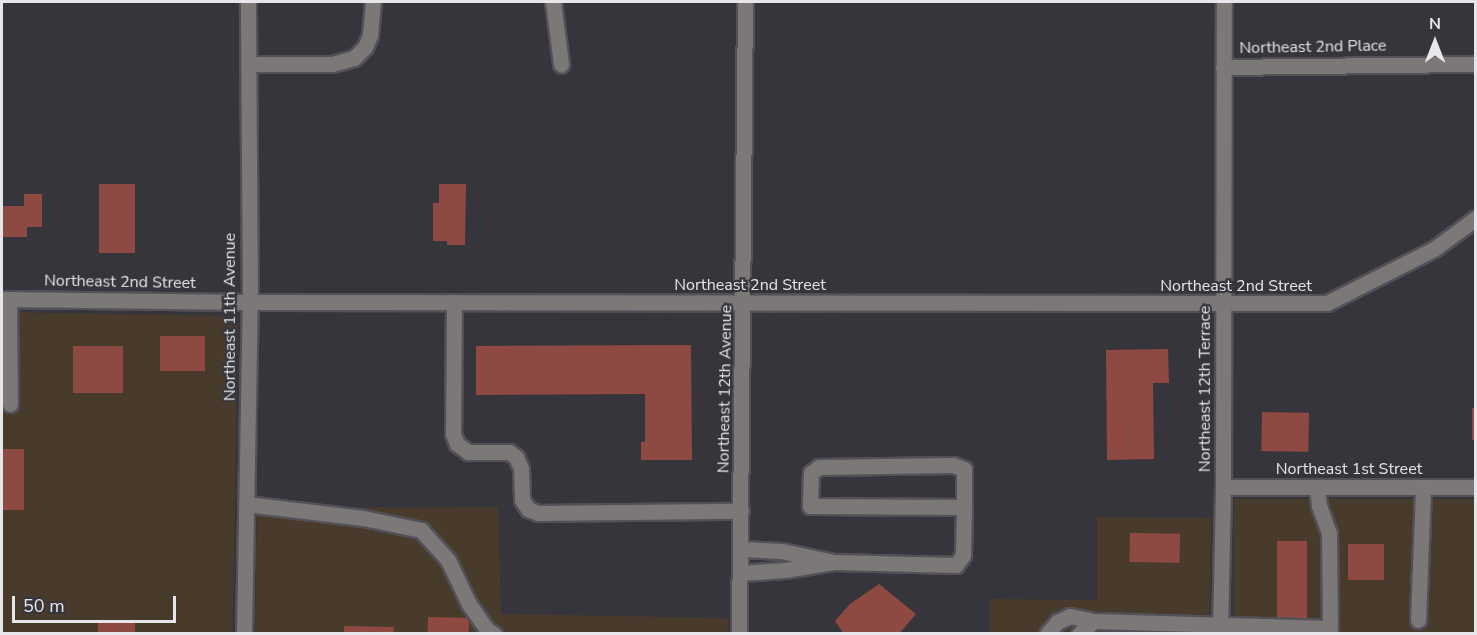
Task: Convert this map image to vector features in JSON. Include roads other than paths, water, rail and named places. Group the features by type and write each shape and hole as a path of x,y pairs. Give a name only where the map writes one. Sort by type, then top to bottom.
{"street":[{"name":"Northeast 11th Avenue","path":"244,633 250,302 248,2"},
{"path":"248,64 332,64 354,58 365,47 370,35 373,2"},
{"path":"553,2 561,64"},
{"name":"Northeast 12th Avenue","path":"739,633 744,303 745,2"},
{"name":"Northeast 12th Terrace","path":"1220,629 1223,487 1224,2"},
{"name":"Northeast 2nd Place","path":"1223,66 1476,64"},
{"name":"Northeast 2nd Street","path":"5,299 250,302 1327,303 1434,249 1476,218"},
{"path":"5,299 10,404"},
{"path":"454,302 453,434 457,444 468,452 509,452 516,457 520,468 522,500 528,509 538,513 741,511"},
{"path":"740,549 782,551 834,562 956,565 963,555 964,507 964,470 953,465 819,467 811,473 810,506 964,507"},
{"name":"Northeast 1st Street","path":"1223,487 1476,487"},
{"path":"1047,633 1057,622 1070,616 1137,628 1330,628 1329,533 1319,506 1317,487"},
{"path":"1418,620 1423,487"},
{"path":"246,504 363,518 421,530 448,560 469,604 487,630 494,633"},
{"path":"740,573 785,570 834,562"},
{"path":"1079,633 1094,621"}]}
